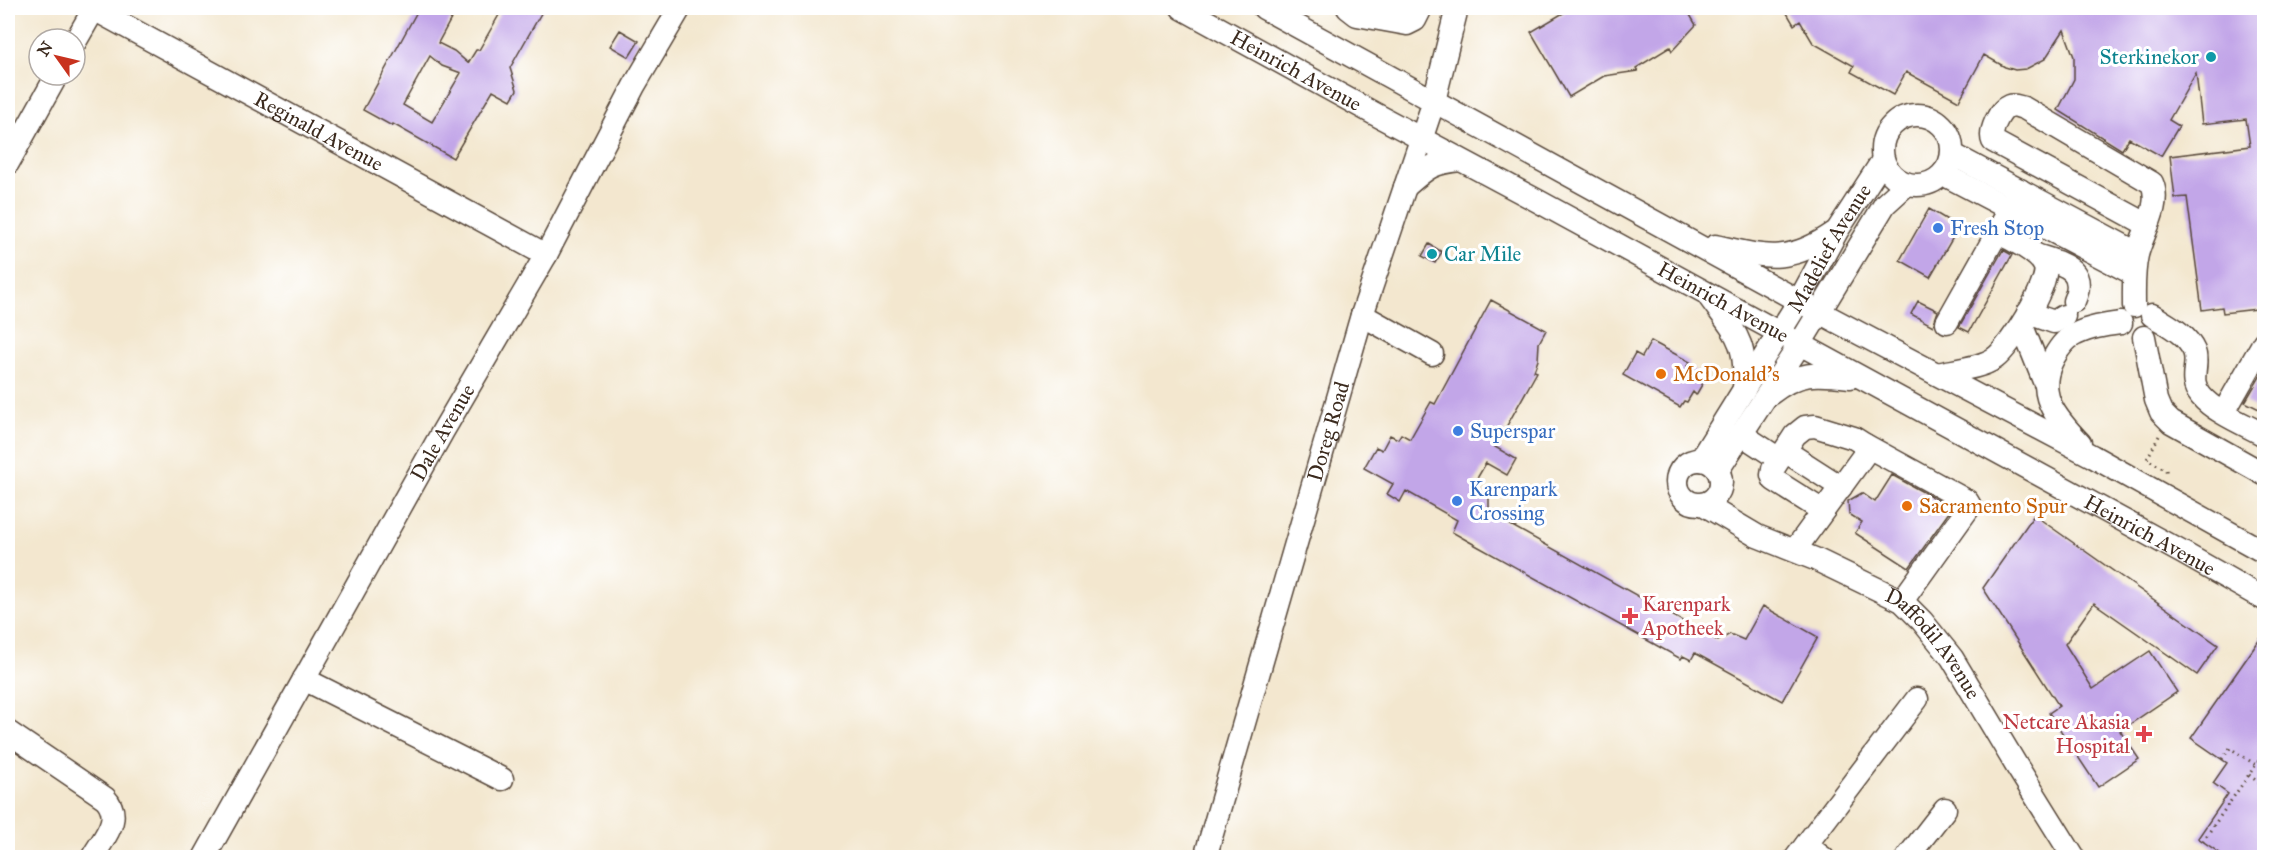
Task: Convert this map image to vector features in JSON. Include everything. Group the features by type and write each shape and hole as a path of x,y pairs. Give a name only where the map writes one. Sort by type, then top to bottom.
{"street":[{"name":"Reginald Avenue","path":"93,8 546,255"},
{"path":"83,27 93,8"},
{"name":"Dale Avenue","path":"204,858 443,431 546,255 634,86 681,8"},
{"name":"Heinrich Avenue","path":"1182,8 2265,599"},
{"name":"Heinrich Avenue","path":"1264,8 1819,312 2092,456 2265,552"},
{"path":"1348,8 1357,15 1407,24 1415,21 1421,8"},
{"name":"Doreg Road","path":"1211,856 1362,315 1434,101 1457,8"},
{"path":"8,163 50,87"},
{"path":"2136,315 2136,264 2148,225 2155,198 2152,183 2024,108 2013,106 2005,109 1993,126 1991,133 1993,141 2148,225"},
{"path":"1911,115 1932,118 1941,124 1952,143 1948,164 1925,184 1907,184 1896,179 1883,160 1881,149 1891,126 1911,115"},
{"path":"1404,187 1438,162 1460,160"},
{"name":"Madelief Avenue","path":"1713,471 1752,397 1779,333 1837,231 1883,160"},
{"path":"1948,164 2136,264"},
{"name":"Madelief Avenue","path":"1713,471 1741,434 1752,397 1800,344 1885,204 1907,184"},
{"path":"1947,322 2015,200"},
{"path":"1690,241 1756,255 1778,257 1807,250 1837,231"},
{"path":"1997,233 2036,255 2061,264 2074,272 2078,278 2079,289 2069,308 2054,322 2038,319 2025,320"},
{"path":"1937,374 1995,358 2025,320 2045,276 2044,264 2036,255"},
{"path":"1708,294 1743,348 1752,397 1800,376 1817,374 1862,378"},
{"path":"1362,315 1432,354"},
{"path":"2044,381 2056,353 2074,334 2136,315 2183,335 2195,353 2193,381 2197,390 2210,405 2265,436 2257,470 2171,422 2161,412 2156,400 2144,337"},
{"path":"2025,320 2054,412 2062,425 2092,456"},
{"path":"2224,412 2265,342"},
{"path":"1823,512 1774,480 1772,475 1773,469 1795,435 1804,427 1815,426 1854,438 1967,501 1970,506 1902,601"},
{"path":"1741,434 1841,487"},
{"path":"1806,553 1823,512 1864,455 1865,445"},
{"name":"Daffodil Avenue","path":"1806,553 1757,536 1703,504 1696,504 1683,498 1677,484 1677,477 1686,464 1713,471 1736,509 1806,553 1902,601 1922,621 1952,658 2074,858"},
{"path":"1703,504 1716,497 1713,471"},
{"path":"304,679 502,779"},
{"path":"1808,853 1917,699"},
{"path":"8,732 105,798 111,806 114,815 112,822 92,858"},
{"path":"1907,858 1945,809"}],"path":[{"path":"2156,442 2147,459 2166,470 2173,500"},
{"path":"2222,759 2230,748 2256,765"},
{"path":"2203,841 2265,753"},
{"path":"2249,776 2265,787"}],"building":[{"path":"419,8 435,8 452,17 438,43 454,51 468,63 476,50 479,50 503,8 544,8 510,68 517,90 511,100 493,90 453,158 363,110","holes":["430,56 442,66 461,73 432,122 403,105"]},
{"path":"1562,8 1686,8 1696,25 1672,51 1670,47 1636,68 1638,71 1604,76 1569,97 1531,32 1565,12"},
{"path":"1784,8 2265,8 2265,308 2223,313 2222,307 2202,310 2187,197 2175,198 2170,156 2250,146 2246,119 2202,124 2196,73 2169,120 2179,126 2161,156 2129,138 2122,150 2058,110 2074,79 2074,57 2064,30 2045,59 2026,69 2015,70 2005,67 1984,55 1959,101 1906,72 1893,95 1851,72 1854,66 1813,43 1800,21 1794,25"},
{"path":"620,30 639,41 629,57 610,46"},
{"path":"1929,209 1959,227 1930,277 1900,260"},
{"name":"Car Mile","path":"1429,244 1442,252 1435,263 1422,256"},
{"path":"2003,250 2012,255 1969,332 1959,327"},
{"name":"Karenpark Crossing","path":"1491,300 1546,330 1539,343 1538,360 1534,371 1537,372 1495,447 1516,459 1507,475 1486,463 1472,487 1489,498 1489,513 1718,641 1730,634 1744,640 1763,606 1818,637 1782,701 1695,653 1691,660 1683,656 1681,659 1468,541 1452,532 1457,520 1406,491 1400,502 1387,494 1393,484 1364,468 1376,447 1382,450 1390,435 1398,439 1401,434 1410,439 1431,402 1435,404"},
{"path":"1918,301 1938,311 1933,326 1911,314"},
{"name":"McDonald's","path":"1651,341 1690,362 1687,366 1699,373 1696,379 1703,383 1696,395 1693,392 1687,402 1684,401 1680,407 1623,375 1635,353 1642,357"},
{"path":"2265,368 2265,412 2245,402"},
{"name":"Sacramento Spur","path":"1892,475 1952,508 1909,568 1855,533 1862,522 1849,514 1848,501 1862,493 1875,502"},
{"path":"2034,515 2218,645 2197,675 2094,603 2065,644 2093,689 2150,651 2177,692 2120,731 2139,759 2098,787 2049,713 2059,706 1983,588"},
{"path":"2265,632 2265,858 2227,858 2198,838 2228,794 2213,783 2227,763 2191,738"}],"place":[{"name":"Sterkinekor","path":"2211,57"},
{"name":"Fresh Stop","path":"1938,228"},
{"name":"Car Mile","path":"1432,254"},
{"name":"McDonald's","path":"1661,374"},
{"name":"Superspar","path":"1458,431"},
{"name":"Karenpark Crossing","path":"1457,501"},
{"name":"Sacramento Spur","path":"1907,506"},
{"name":"Karenpark Apotheek","path":"1630,616"},
{"name":"Netcare Akasia Hospital","path":"2144,734"}]}
